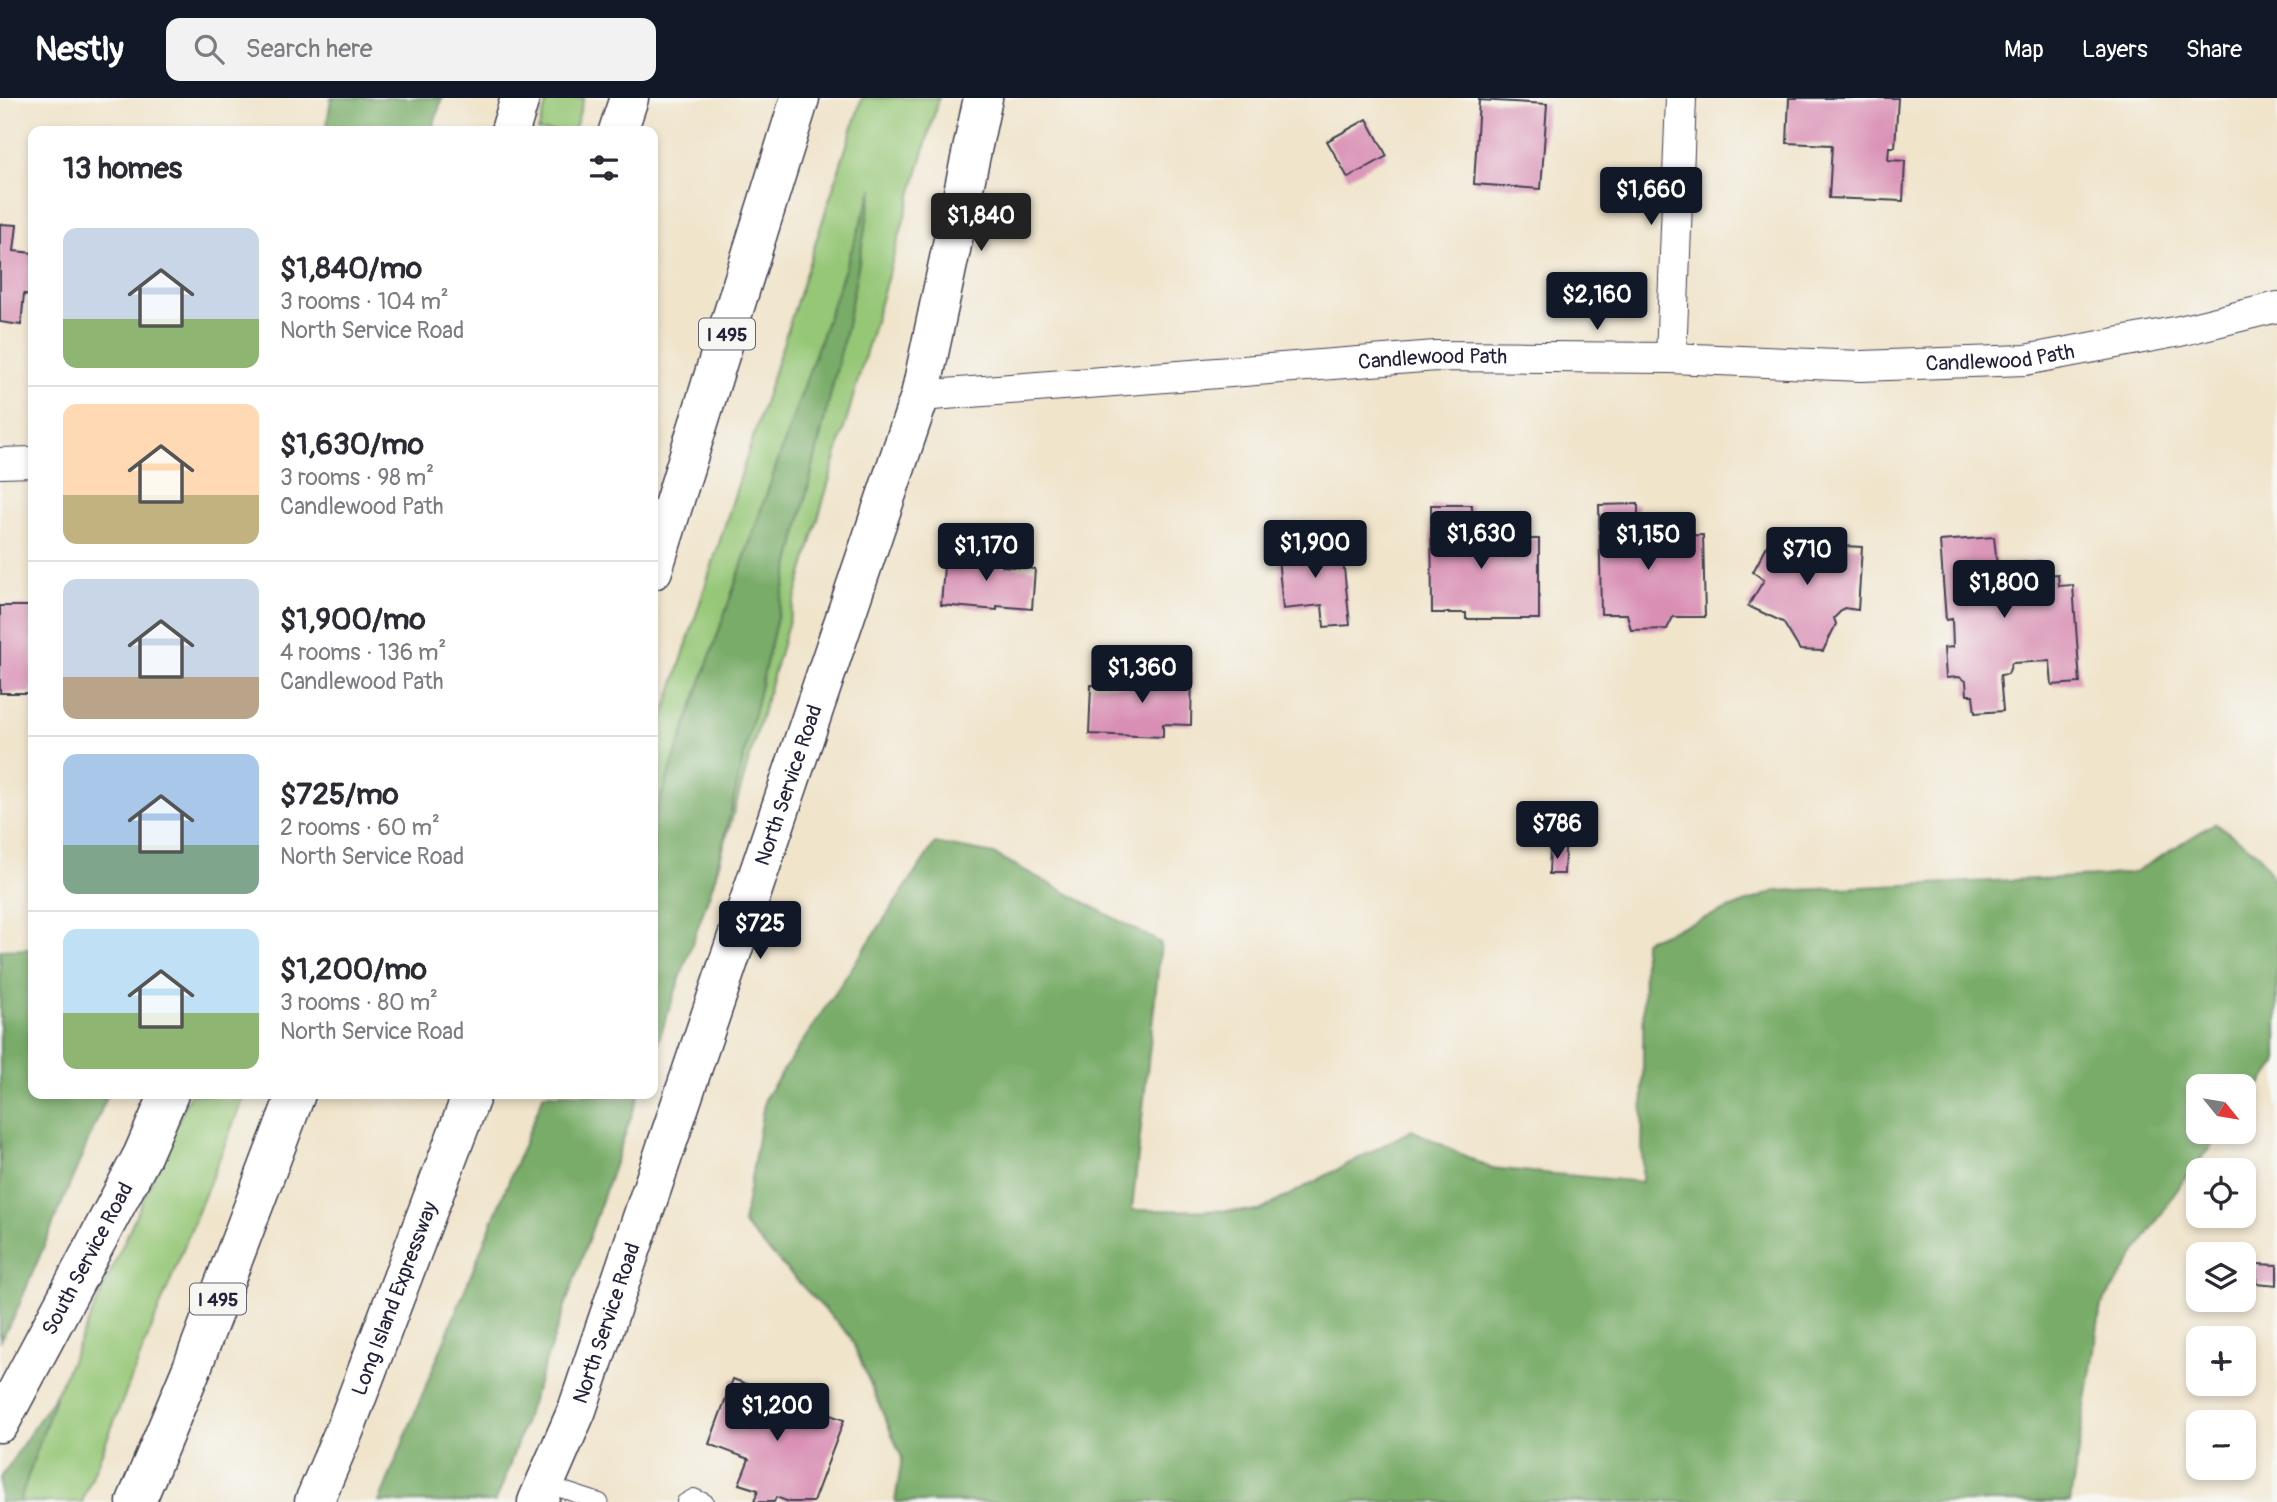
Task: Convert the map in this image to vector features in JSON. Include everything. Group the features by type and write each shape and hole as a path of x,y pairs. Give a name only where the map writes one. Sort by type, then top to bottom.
{"main road":[{"path":"512,126 520,98"},
{"path":"620,126 628,98"},
{"name":"I 495","path":"658,554 800,98"},
{"name":"North Service Road","path":"541,1493 577,1410 920,396 983,98"},
{"name":"South Service Road","path":"0,1423 142,1156 167,1099"},
{"name":"I 495","path":"136,1502 192,1368 294,1099"},
{"name":"Long Island Expressway","path":"314,1502 345,1429 470,1099"}],"street":[{"path":"1671,358 1681,98"},
{"name":"Candlewood Path","path":"920,396 1436,356 1671,358 1861,366 2025,360 2180,331 2277,307"},
{"path":"0,463 28,462"}],"lane":[{"path":"541,1493 600,1502"},
{"path":"685,1502 694,1497 705,1502"}],"green space":[{"path":"331,98 442,98 434,126 327,126"},
{"path":"548,98 584,98 576,126 540,126"},
{"path":"862,98 939,98 714,881 847,325 871,195 658,806 658,733"},
{"path":"873,188 847,325 714,881 658,1042 658,806"},
{"path":"2215,823 2259,854 2277,884 2277,1064 2256,1091 2256,1074 2186,1074 2186,1144 2213,1144 2202,1158 2186,1158 2186,1177 2101,1306 2070,1502 895,1502 902,1458 850,1336 743,1224 765,1098 935,843 994,854 1161,943 1132,1210 1259,1211 1412,1130 1490,1168 1642,1182 1644,941 1776,891 2102,876 2135,872"},
{"path":"28,949 28,1099 106,1099 14,1317 0,1340 0,950"},
{"path":"188,1099 243,1099 82,1502 19,1502 57,1392"},
{"path":"542,1099 637,1099 495,1502 379,1502"},
{"path":"57,1392 19,1502 0,1502 0,1479"}],"building":[{"path":"1789,98 1898,98 1895,147 1889,147 1888,160 1905,161 1903,201 1829,198 1832,145 1787,143"},
{"path":"1479,100 1547,104 1541,189 1474,184"},
{"path":"1367,119 1387,156 1348,178 1327,141"},
{"path":"0,224 17,225 14,251 28,252 28,295 24,294 21,325 0,322"},
{"path":"1638,504 1638,551 1653,551 1653,536 1703,535 1705,617 1673,617 1667,629 1631,630 1627,614 1601,614 1599,505"},
{"path":"1431,505 1472,505 1472,555 1489,555 1489,539 1539,539 1539,619 1466,619 1466,613 1432,613"},
{"path":"1777,527 1806,544 1862,547 1858,610 1844,608 1834,618 1836,624 1823,651 1800,650 1783,622 1748,606 1764,580 1753,572"},
{"path":"1994,537 1997,565 2042,561 2043,575 2058,574 2059,586 2073,585 2080,683 2052,685 2050,661 2012,663 2008,674 2000,675 2003,711 1975,713 1973,695 1967,695 1966,681 1959,677 1946,678 1944,648 1953,647 1952,619 1946,620 1940,541"},
{"path":"1341,540 1350,625 1324,627 1322,605 1283,609 1277,547"},
{"path":"945,553 1003,558 1002,566 1035,569 1032,609 997,606 997,610 941,605"},
{"path":"0,606 28,606 28,693 0,693"},
{"path":"1128,671 1192,673 1191,725 1163,724 1163,737 1089,734 1091,685 1128,686"},
{"path":"1550,848 1565,849 1564,874 1549,874"},
{"path":"2257,1264 2277,1265 2277,1285 2256,1283"},
{"path":"733,1379 844,1420 813,1502 789,1502 776,1497 774,1502 754,1502 758,1490 739,1484 749,1459 709,1444"}]}
